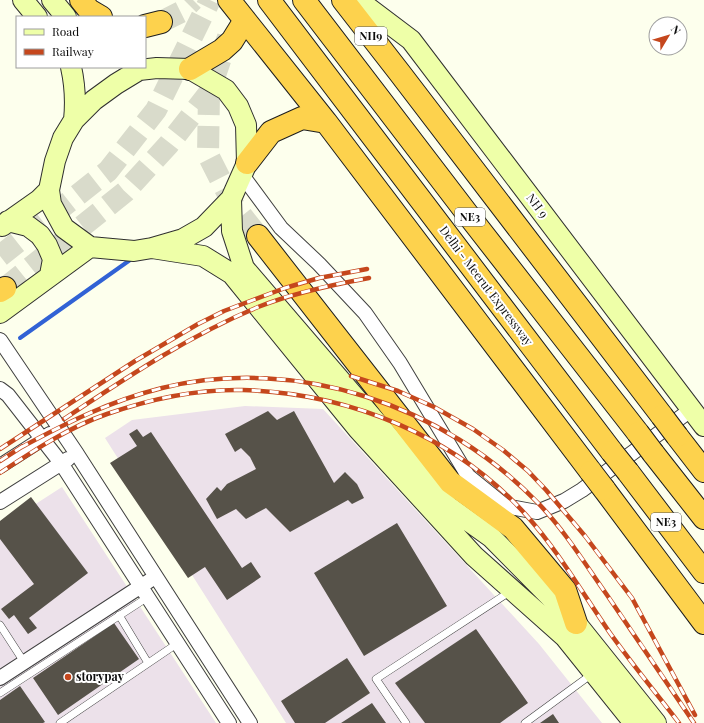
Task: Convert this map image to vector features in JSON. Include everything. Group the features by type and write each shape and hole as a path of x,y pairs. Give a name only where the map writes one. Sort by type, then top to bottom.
{"highway":[{"path":"81,0 89,10 99,16"},
{"path":"229,0 326,122 704,623"},
{"name":"Delhi - Meerut Expressway","path":"269,0 704,572"},
{"name":"NE3","path":"304,0 469,216 704,518"},
{"name":"NH9","path":"343,0 704,471"},
{"path":"190,69 222,50 232,41 245,20"},
{"path":"245,169 271,132 302,118 326,122"},
{"path":"258,236 450,482 513,528 566,590 576,624"}],"street":[{"path":"23,0 36,16"},
{"path":"52,0 65,16"},
{"name":"NH 9","path":"358,0 411,40 704,426"},
{"path":"71,68 76,102 74,120"},
{"path":"135,69 190,69 226,90 238,106 246,124 245,169 231,199 204,227 183,239 152,248 134,251 90,247 64,228 51,204 49,190 56,161 63,138 74,120 94,100 135,69"},
{"path":"245,169 281,228 319,264 365,313 400,363 468,476 505,506 537,512 564,500 582,490 692,409"},
{"path":"4,224 38,200 49,190"},
{"path":"231,199 232,231 244,268 449,507 491,538 576,624 656,723"},
{"path":"4,224 28,226 40,235 47,245 53,259 50,275"},
{"path":"0,312 90,247"},
{"path":"152,248 203,256 232,274 358,429 474,556 565,637 634,723"},
{"path":"0,340 77,454 250,723"},
{"path":"0,390 8,395 61,463 229,723"},
{"path":"0,466 59,428"},
{"path":"0,502 77,454"},
{"path":"0,678 24,662 144,591 156,577"}],"lane":[{"path":"406,723 376,679 513,590"},
{"path":"0,693 119,615 144,591"},
{"path":"119,615 148,663"},
{"path":"0,624 24,662"},
{"path":"60,723 178,643"},
{"path":"525,723 594,673"}],"shaded area":[{"path":"245,406 323,409 539,644 602,723 286,723 105,438 132,420"},
{"path":"62,487 216,723 0,723 0,527"}],"building":[{"path":"268,411 277,420 294,411 334,483 345,472 357,484 364,498 352,504 348,500 290,532 266,508 246,519 236,509 217,519 206,499 217,487 221,491 227,484 256,469 250,457 241,448 235,452 225,434"},
{"path":"137,429 143,437 151,432 242,568 251,562 261,577 227,600 205,567 188,578 110,463 137,446 129,434"},
{"path":"31,497 88,573 29,618 37,628 28,634 14,615 9,619 1,609 34,584 0,539 0,521"},
{"path":"397,523 447,606 364,656 314,573"},
{"path":"114,623 139,659 58,715 33,678"},
{"path":"476,629 528,703 500,723 425,723 395,683"},
{"path":"347,658 370,693 325,723 295,723 281,701"},
{"path":"20,686 45,722 0,723 0,700"},
{"path":"372,703 386,723 341,723"},
{"path":"553,714 559,723 540,723"}],"waterway":[{"path":"20,338 130,260"}],"tunnel":[{"path":"161,22 181,12 193,0"},
{"path":"0,256 108,171 156,110 210,0"},
{"path":"5,288 125,192 169,144 209,93 228,37"},
{"path":"209,93 208,155 234,206 258,236"}],"railway":[{"path":"0,449 135,361 198,324 224,311 285,288 319,278 367,269"},
{"path":"64,419 158,358 232,318 258,307 298,294 369,278"},
{"path":"351,376 398,391 434,407 473,429 503,450 528,471 585,536 632,598 695,715"},
{"path":"20,448 71,421 124,399 162,388 213,379 264,378 316,384 366,396 414,415 459,439 501,469 539,504 566,536 583,560 694,723"},
{"path":"0,473 52,440 93,419 140,404 191,393 226,390 283,393 322,400 361,410 398,424 434,442 468,463 499,488 527,516 550,544 610,633 679,723"},
{"path":"0,461 23,446"}],"place":[{"name":"storypay","path":"68,677"}]}
